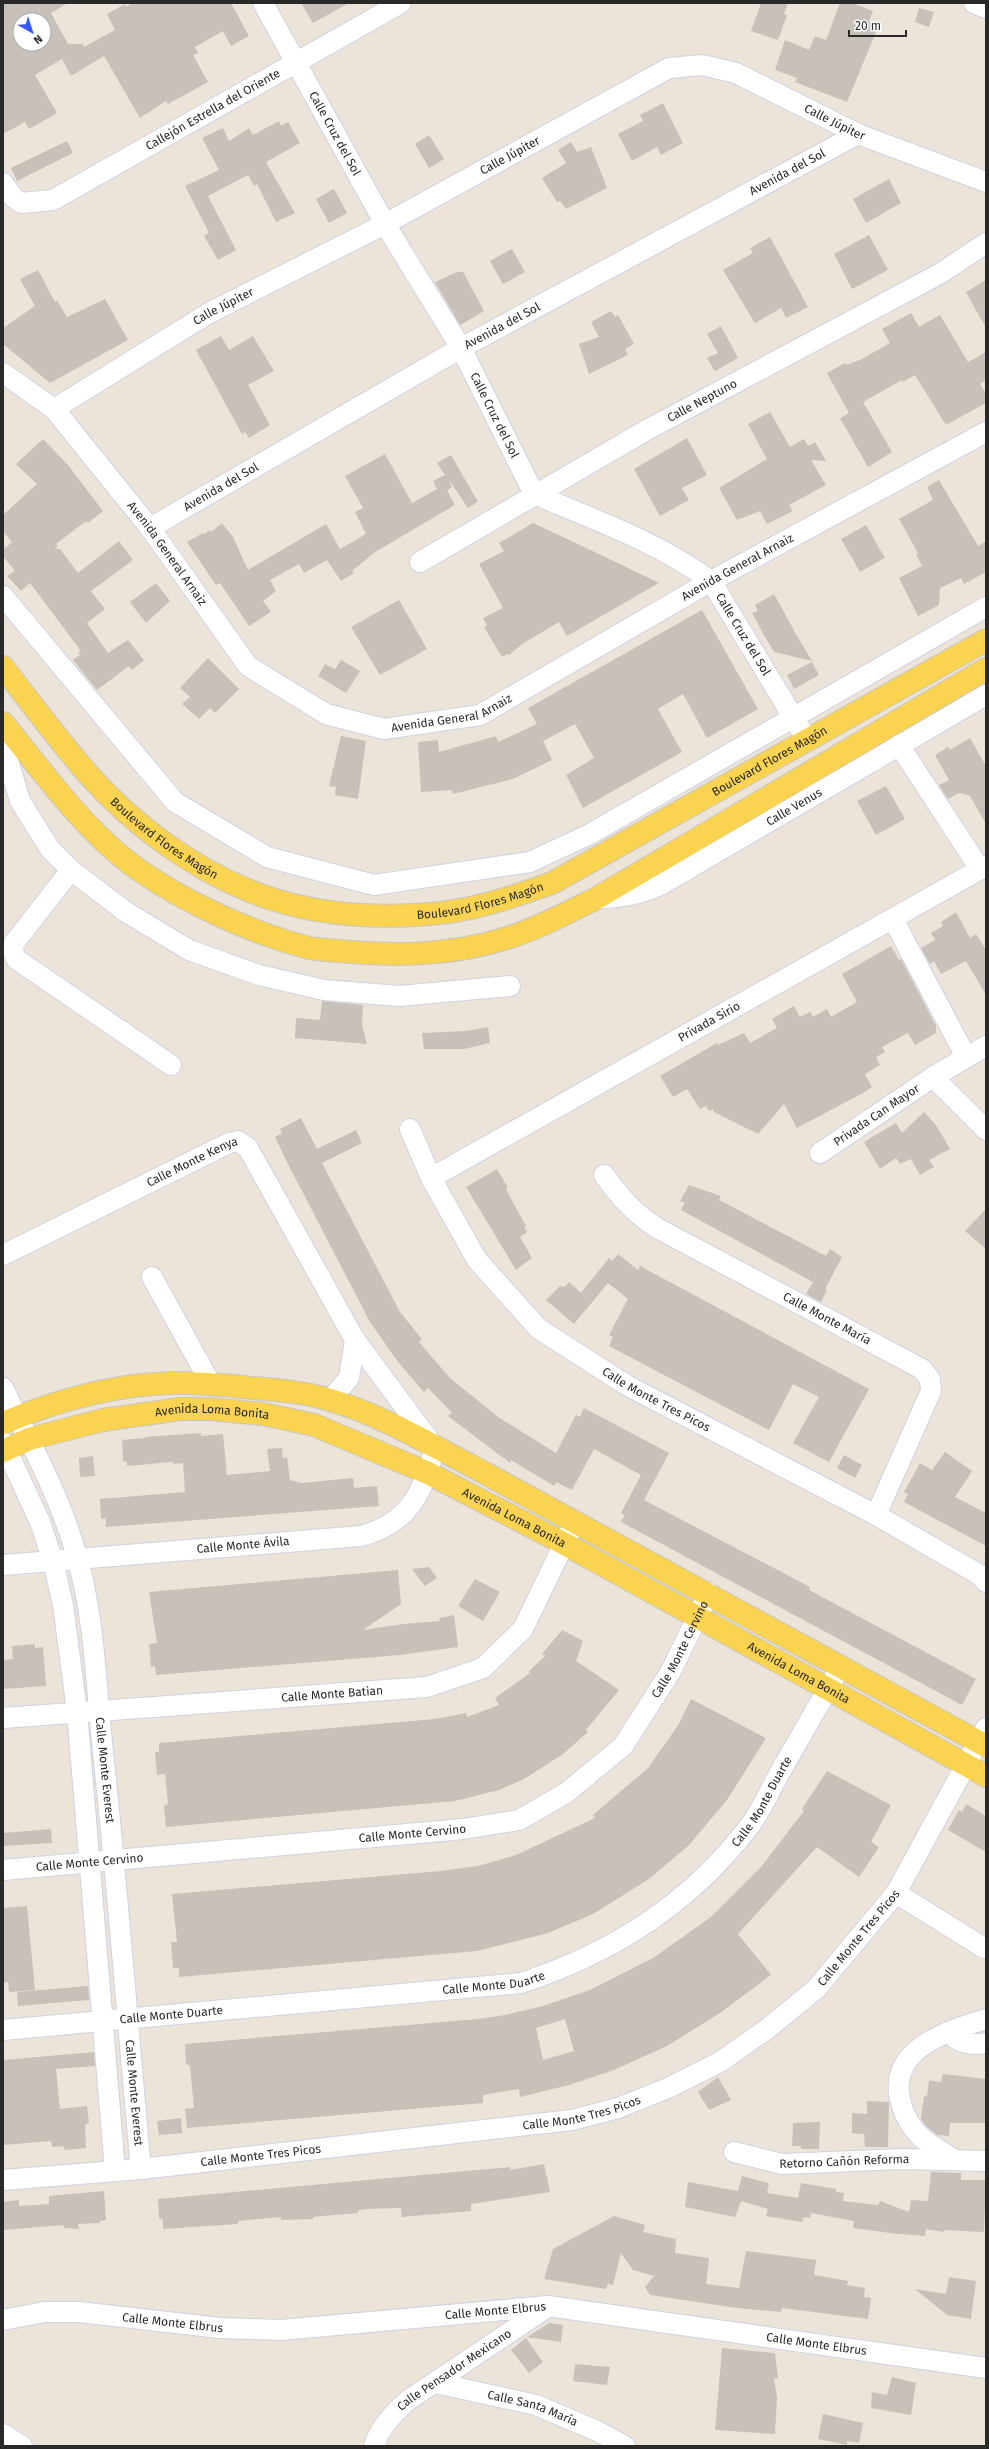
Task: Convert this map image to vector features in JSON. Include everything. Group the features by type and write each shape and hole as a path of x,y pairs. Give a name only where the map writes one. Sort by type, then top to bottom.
{"main road":[{"name":"Boulevard Flores Magón","path":"3,667 88,775 136,820 193,862 251,892 315,910 370,916 430,914 498,902 552,883 986,640"},
{"path":"3,723 106,844 139,869 195,903 260,932 311,948 366,954 460,950 507,938 595,899 986,669"},
{"name":"Avenida Loma Bonita","path":"10,1420 78,1398 116,1390 173,1383 211,1384 285,1391 330,1400 390,1424 575,1521 841,1666 984,1739"},
{"name":"Avenida Loma Bonita","path":"4,1447 103,1420 180,1409 218,1410 263,1414 314,1425 428,1473 564,1543 698,1616 827,1690 986,1776"}],"street":[{"name":"Calle Cruz del Sol","path":"263,3 297,61 385,224 461,348 534,494 656,546 686,563 711,581 808,740"},
{"name":"Callejón Estrella del Oriente","path":"3,183 13,197 21,203 53,200 401,3"},
{"path":"974,3 986,8"},
{"name":"Calle Júpiter","path":"54,409 209,313 385,224 670,68 702,65 736,73 858,134 986,182"},
{"name":"Avenida del Sol","path":"150,528 461,348 858,134"},
{"name":"Calle Neptuno","path":"420,562 534,494 645,431 940,273 986,243"},
{"name":"Avenida General Arnaiz","path":"3,372 54,409 150,528 248,666 326,714 384,729 480,715 711,581 986,432"},
{"path":"3,596 175,802 267,857 374,885 530,862 590,834 793,716 986,607"},
{"name":"Calle Venus","path":"595,899 627,897 646,892 662,884 899,745 983,703"},
{"path":"3,742 20,802 50,849 71,870 126,912 189,950 259,975 324,990 399,996 510,986"},
{"path":"899,745 983,868"},
{"name":"Privada Sirio","path":"432,1178 983,868"},
{"path":"71,870 14,943 12,951 16,959 171,1065"},
{"path":"893,919 966,1057"},
{"name":"Privada Can Mayor","path":"820,1153 933,1077 986,1046"},
{"path":"933,1077 986,1130"},
{"name":"Calle Monte Tres Picos","path":"410,1129 432,1178 477,1260 539,1329 628,1386 876,1515 980,1575 986,1582"},
{"name":"Calle Monte Kenya","path":"3,1255 229,1143 238,1140 248,1148 355,1340 436,1448"},
{"name":"Calle Monte María","path":"604,1175 621,1199 637,1215 657,1228 922,1369 930,1379 931,1391 876,1515"},
{"path":"152,1277 211,1384"},
{"path":"330,1400 349,1378 355,1340"},
{"name":"Calle Monte Everest","path":"3,1388 10,1420 29,1440 68,1528 78,1558 94,1646 99,1710 115,1861 141,2169"},
{"name":"Calle Monte Everest","path":"4,1447 40,1522 63,1605 77,1711 115,2171"},
{"name":"Calle Monte Ávila","path":"3,1565 360,1536 390,1525 402,1516 416,1499 428,1473 436,1448"},
{"name":"Calle Monte Batian","path":"3,1718 77,1711 427,1687 483,1668 523,1628 575,1521"},
{"name":"Calle Monte Cervino","path":"3,1870 456,1830 519,1820 566,1793 623,1746 671,1671 709,1593"},
{"name":"Calle Monte Duarte","path":"3,2030 128,2020 521,1983 589,1957 622,1940 659,1915 696,1885 724,1856 752,1822 841,1666"},
{"name":"Calle Monte Tres Picos","path":"3,2180 141,2169 572,2120 618,2108 668,2088 720,2062 767,2029 816,1989 896,1893 967,1766 984,1739"},
{"path":"896,1893 984,1948"},
{"path":"955,2160 922,2138 910,2124 902,2108 898,2089 899,2075 905,2061 916,2051 947,2032 986,2019"},
{"path":"947,2032 956,2040 967,2044 986,2043"},
{"name":"Retorno Cañón Reforma","path":"734,2152 782,2164 902,2159 986,2161"},
{"name":"Calle Monte Elbrus","path":"3,2320 44,2312 79,2312 220,2328 281,2330 548,2306 986,2368"},
{"name":"Calle Pensador Mexicano","path":"374,2446 378,2435 392,2415 407,2401 436,2383 548,2306"},
{"name":"Calle Santa María","path":"436,2383 536,2405 597,2431 625,2446"},
{"path":"3,2434 22,2446"}],"building":[{"path":"3,3 68,3 52,12 12,12 12,52 52,52 52,15 68,44 83,44 84,47 115,30 107,14 125,4 126,7 133,3 231,3 249,36 231,46 223,31 195,47 198,53 193,55 208,82 168,104 166,101 140,118 104,56 71,76 62,59 35,75 57,113 29,129 25,122 3,134"},
{"path":"301,3 349,3 313,23"},
{"path":"761,3 788,3 784,14 787,15 778,40 751,31"},
{"path":"840,3 852,3 873,11 869,21 879,25 847,102 795,82 797,78 775,70 785,40 809,50 815,36 826,40"},
{"path":"919,8 934,12 929,27 915,22"},
{"path":"663,103 683,143 661,155 657,147 632,161 618,134 643,121 640,115"},
{"path":"279,121 281,126 288,122 300,143 266,162 295,213 276,222 257,184 254,186 248,175 208,196 236,250 218,260 204,236 209,233 185,186 219,170 202,138 223,128 229,141 249,128 253,135"},
{"path":"429,135 444,159 429,168 415,144"},
{"path":"67,141 73,153 17,181 11,168"},
{"path":"571,142 577,152 591,147 607,188 566,209 560,201 557,202 542,178 566,163 558,150"},
{"path":"889,179 901,203 866,223 853,199"},
{"path":"334,189 347,213 329,223 316,199"},
{"path":"869,235 888,270 852,289 834,254"},
{"path":"770,237 808,307 786,318 781,308 755,323 723,270 753,253 750,248"},
{"path":"512,249 525,272 503,284 490,261"},
{"path":"38,270 55,302 57,300 67,317 105,299 128,340 50,383 3,344 3,328 35,306 20,279"},
{"path":"457,272 463,272 484,311 460,325 435,282"},
{"path":"986,280 986,328 966,292"},
{"path":"611,311 615,317 618,315 634,344 625,349 628,355 589,374 579,344 599,337 591,322"},
{"path":"911,313 919,327 940,315 968,362 986,352 986,380 980,384 986,394 986,403 946,425 915,375 903,382 902,380 863,402 892,452 868,467 840,418 849,413 827,373 845,363 846,365 860,360 890,343 882,329"},
{"path":"721,326 738,358 715,371 707,358 718,353 707,334"},
{"path":"221,336 229,350 253,336 274,371 248,385 270,425 249,438 245,432 242,434 196,350"},
{"path":"770,412 790,447 804,439 808,446 815,442 826,461 811,460 826,485 789,505 793,511 767,524 760,511 737,520 719,488 767,459 748,424"},
{"path":"687,438 707,475 682,488 689,500 660,516 634,469"},
{"path":"43,439 68,465 103,511 88,523 86,521 56,544 58,546 55,549 60,549 78,573 119,541 133,560 91,591 105,609 87,623 108,653 128,640 144,660 132,670 129,666 97,690 73,660 80,655 78,652 81,651 30,583 21,591 7,576 15,571 3,556 3,550 12,542 3,531 3,515 37,484 16,464"},
{"path":"385,454 412,503 437,489 433,481 445,475 437,463 451,455 478,502 468,508 449,480 452,487 447,490 455,505 375,552 352,571 354,573 341,581 327,560 304,573 299,564 270,580 276,591 263,601 271,612 249,626 220,583 216,585 187,542 210,530 211,532 222,523 233,537 248,570 326,524 340,549 366,534 355,512 363,508 345,476"},
{"path":"939,480 978,546 986,541 986,572 964,584 961,578 940,588 939,605 918,616 899,578 922,566 916,554 918,553 899,519 933,500 927,487"},
{"path":"533,523 659,583 567,636 559,622 522,644 509,655 508,654 502,657 484,627 487,626 483,618 503,608 479,564 504,551 499,543"},
{"path":"866,525 885,558 860,572 841,539"},
{"path":"156,583 170,601 146,623 130,602"},
{"path":"774,594 812,661 774,652 764,635 752,613 758,611 755,605"},
{"path":"399,600 427,649 380,675 351,627"},
{"path":"702,610 758,709 707,738 683,694 658,709 682,752 583,808 566,775 594,758 575,724 543,741 552,760 513,779 453,794 452,790 421,792 418,742 438,740 439,752 496,736 498,742 537,724 528,708"},
{"path":"208,658 239,689 215,713 210,708 199,719 182,704 190,697 180,688"},
{"path":"341,660 360,671 346,693 318,676 325,664 335,669"},
{"path":"812,662 819,675 794,689 787,675"},
{"path":"341,736 366,741 358,799 335,795 336,787 329,786"},
{"path":"970,738 986,766 986,824 970,796 959,793 948,799 939,785 949,780 935,755 948,747 950,750"},
{"path":"886,786 905,819 876,835 857,801"},
{"path":"956,912 970,938 976,934 986,950 986,995 966,961 941,974 934,961 930,964 921,948 935,940 931,933 943,926 941,922"},
{"path":"891,946 899,960 901,959 936,1026 936,1033 915,1045 908,1033 882,1047 885,1052 876,1057 880,1065 865,1074 872,1087 797,1128 784,1104 758,1134 714,1112 713,1109 709,1111 706,1106 700,1109 687,1089 673,1097 660,1076 717,1043 718,1045 744,1033 750,1043 777,1028 772,1019 794,1006 800,1017 810,1012 813,1017 827,1009 831,1017 857,1002 842,974"},
{"path":"322,1001 363,1005 362,1025 367,1044 295,1038 296,1018 320,1020"},
{"path":"488,1027 490,1043 464,1049 424,1049 422,1033 466,1031"},
{"path":"924,1112 936,1125 950,1149 929,1160 934,1167 920,1175 911,1159 900,1164 896,1158 880,1169 864,1142 896,1123 902,1133"},
{"path":"301,1118 317,1149 356,1130 362,1143 322,1163 400,1312 422,1339 419,1342 450,1378 498,1417 556,1453 576,1415 580,1417 584,1408 669,1453 644,1500 810,1587 809,1590 976,1679 962,1705 621,1522 625,1515 621,1513 641,1475 594,1449 572,1490 556,1482 554,1486 511,1460 510,1463 448,1416 452,1413 428,1388 424,1392 398,1362 370,1322 289,1166 275,1137 282,1133 280,1129"},
{"path":"497,1169 526,1226 524,1227 527,1232 520,1237 532,1258 516,1270 466,1187"},
{"path":"689,1185 721,1196 719,1200 826,1256 830,1249 842,1257 825,1289 827,1290 821,1302 806,1294 813,1282 681,1210 685,1203 680,1201"},
{"path":"986,1209 986,1249 965,1231"},
{"path":"618,1254 638,1270 640,1266 869,1389 829,1462 793,1443 819,1397 793,1384 769,1430 609,1346 613,1337 609,1335 628,1299 608,1283 574,1324 546,1300 560,1286 564,1287 569,1282 581,1293 609,1258 612,1261"},
{"path":"201,1433 201,1436 223,1434 227,1475 270,1471 267,1449 282,1448 283,1458 287,1457 290,1480 302,1483 353,1478 354,1488 377,1486 379,1506 106,1527 106,1518 101,1519 100,1499 185,1492 183,1463 173,1464 173,1462 127,1466 127,1462 123,1461 122,1440"},
{"path":"945,1452 972,1471 955,1497 986,1513 986,1546 904,1502 908,1494 904,1492 920,1463 932,1470"},
{"path":"844,1455 862,1465 855,1478 837,1468"},
{"path":"93,1456 95,1476 80,1477 79,1458"},
{"path":"429,1567 437,1578 425,1586 412,1569"},
{"path":"398,1570 401,1604 363,1630 403,1624 440,1621 439,1618 454,1615 458,1647 400,1655 156,1675 155,1666 151,1667 149,1644 157,1643 149,1592"},
{"path":"475,1579 500,1592 483,1621 458,1606"},
{"path":"562,1630 583,1641 576,1661 619,1690 586,1730 588,1732 563,1754 524,1779 499,1790 455,1801 166,1827 164,1806 168,1804 165,1774 157,1775 155,1752 159,1752 159,1743 435,1719 466,1713 467,1717 499,1705 495,1698 530,1673 529,1671 545,1656 542,1654"},
{"path":"35,1644 35,1648 43,1647 46,1686 3,1689 3,1660 13,1659 12,1646"},
{"path":"691,1699 766,1738 727,1800 689,1845 649,1879 593,1914 548,1933 477,1951 179,1977 179,1968 173,1968 171,1942 177,1942 172,1894 441,1871 478,1866 516,1855 595,1818 593,1815 648,1768 679,1724"},
{"path":"827,1771 891,1805 871,1842 879,1847 859,1877 817,1847 738,1934 771,1975 720,2013 667,2046 614,2070 569,2085 520,2097 519,2089 483,2095 483,2103 187,2128 185,2109 194,2108 190,2066 186,2064 185,2044 478,2019 505,2015 543,2006 590,1990 653,1958 711,1917 761,1867 804,1811 802,1809","holes":["565,2019 574,2051 543,2060 536,2028"]},
{"path":"966,1804 986,1816 986,1852 948,1830 959,1810 962,1812"},
{"path":"51,1829 52,1843 3,1846 3,1833"},
{"path":"27,1906 35,1990 9,1992 8,1982 3,1983 3,1908"},
{"path":"88,1986 89,2000 18,2006 17,1992"},
{"path":"94,2052 95,2066 56,2069 60,2109 87,2106 89,2123 85,2124 86,2148 65,2150 63,2146 52,2147 51,2141 4,2145 3,2060"},
{"path":"943,2074 986,2079 986,2123 950,2123 949,2136 937,2135 926,2126 921,2119 924,2096 927,2097 929,2080 941,2082"},
{"path":"718,2077 731,2100 709,2110 698,2092"},
{"path":"867,2101 889,2102 888,2147 865,2147 864,2134 852,2133 852,2113 867,2114"},
{"path":"181,2118 182,2133 159,2135 157,2121"},
{"path":"820,2122 819,2149 801,2149 801,2146 792,2146 793,2123"},
{"path":"544,2164 550,2192 471,2204 471,2211 402,2217 401,2208 364,2209 358,2211 358,2213 313,2217 313,2219 281,2220 281,2217 238,2221 238,2224 163,2229 163,2220 159,2218 158,2199 510,2167 510,2170"},
{"path":"931,2172 961,2173 961,2180 986,2180 984,2232 944,2230 944,2232 926,2229 925,2236 898,2234 853,2228 854,2221 811,2213 810,2218 804,2217 802,2222 766,2216 768,2209 741,2201 735,2217 685,2207 688,2182 738,2191 742,2176 769,2183 767,2193 798,2198 801,2183 836,2189 836,2192 844,2193 843,2201 878,2205 880,2201 909,2212 911,2200 928,2201"},
{"path":"104,2191 106,2220 100,2221 100,2223 78,2224 79,2229 64,2228 64,2225 3,2230 3,2202 19,2200 19,2206 49,2204 49,2196"},
{"path":"614,2216 645,2225 643,2232 676,2239 675,2253 709,2258 706,2284 739,2288 746,2251 816,2260 814,2275 848,2281 847,2285 865,2288 864,2297 871,2298 868,2319 782,2308 781,2312 737,2308 650,2295 645,2287 654,2276 633,2270 621,2253 613,2285 608,2284 606,2289 544,2279 553,2249"},
{"path":"949,2277 976,2281 971,2319 947,2315 915,2289 946,2294"},
{"path":"549,2323 563,2325 561,2342 527,2337"},
{"path":"526,2338 543,2362 529,2373 511,2350"},
{"path":"722,2348 775,2353 778,2378 774,2379 777,2398 775,2434 715,2430"},
{"path":"575,2364 610,2367 607,2385 573,2381"},
{"path":"892,2377 916,2383 911,2415 871,2408 872,2392 887,2395"},
{"path":"823,2414 863,2423 859,2443 847,2441 847,2445 818,2439"}]}
